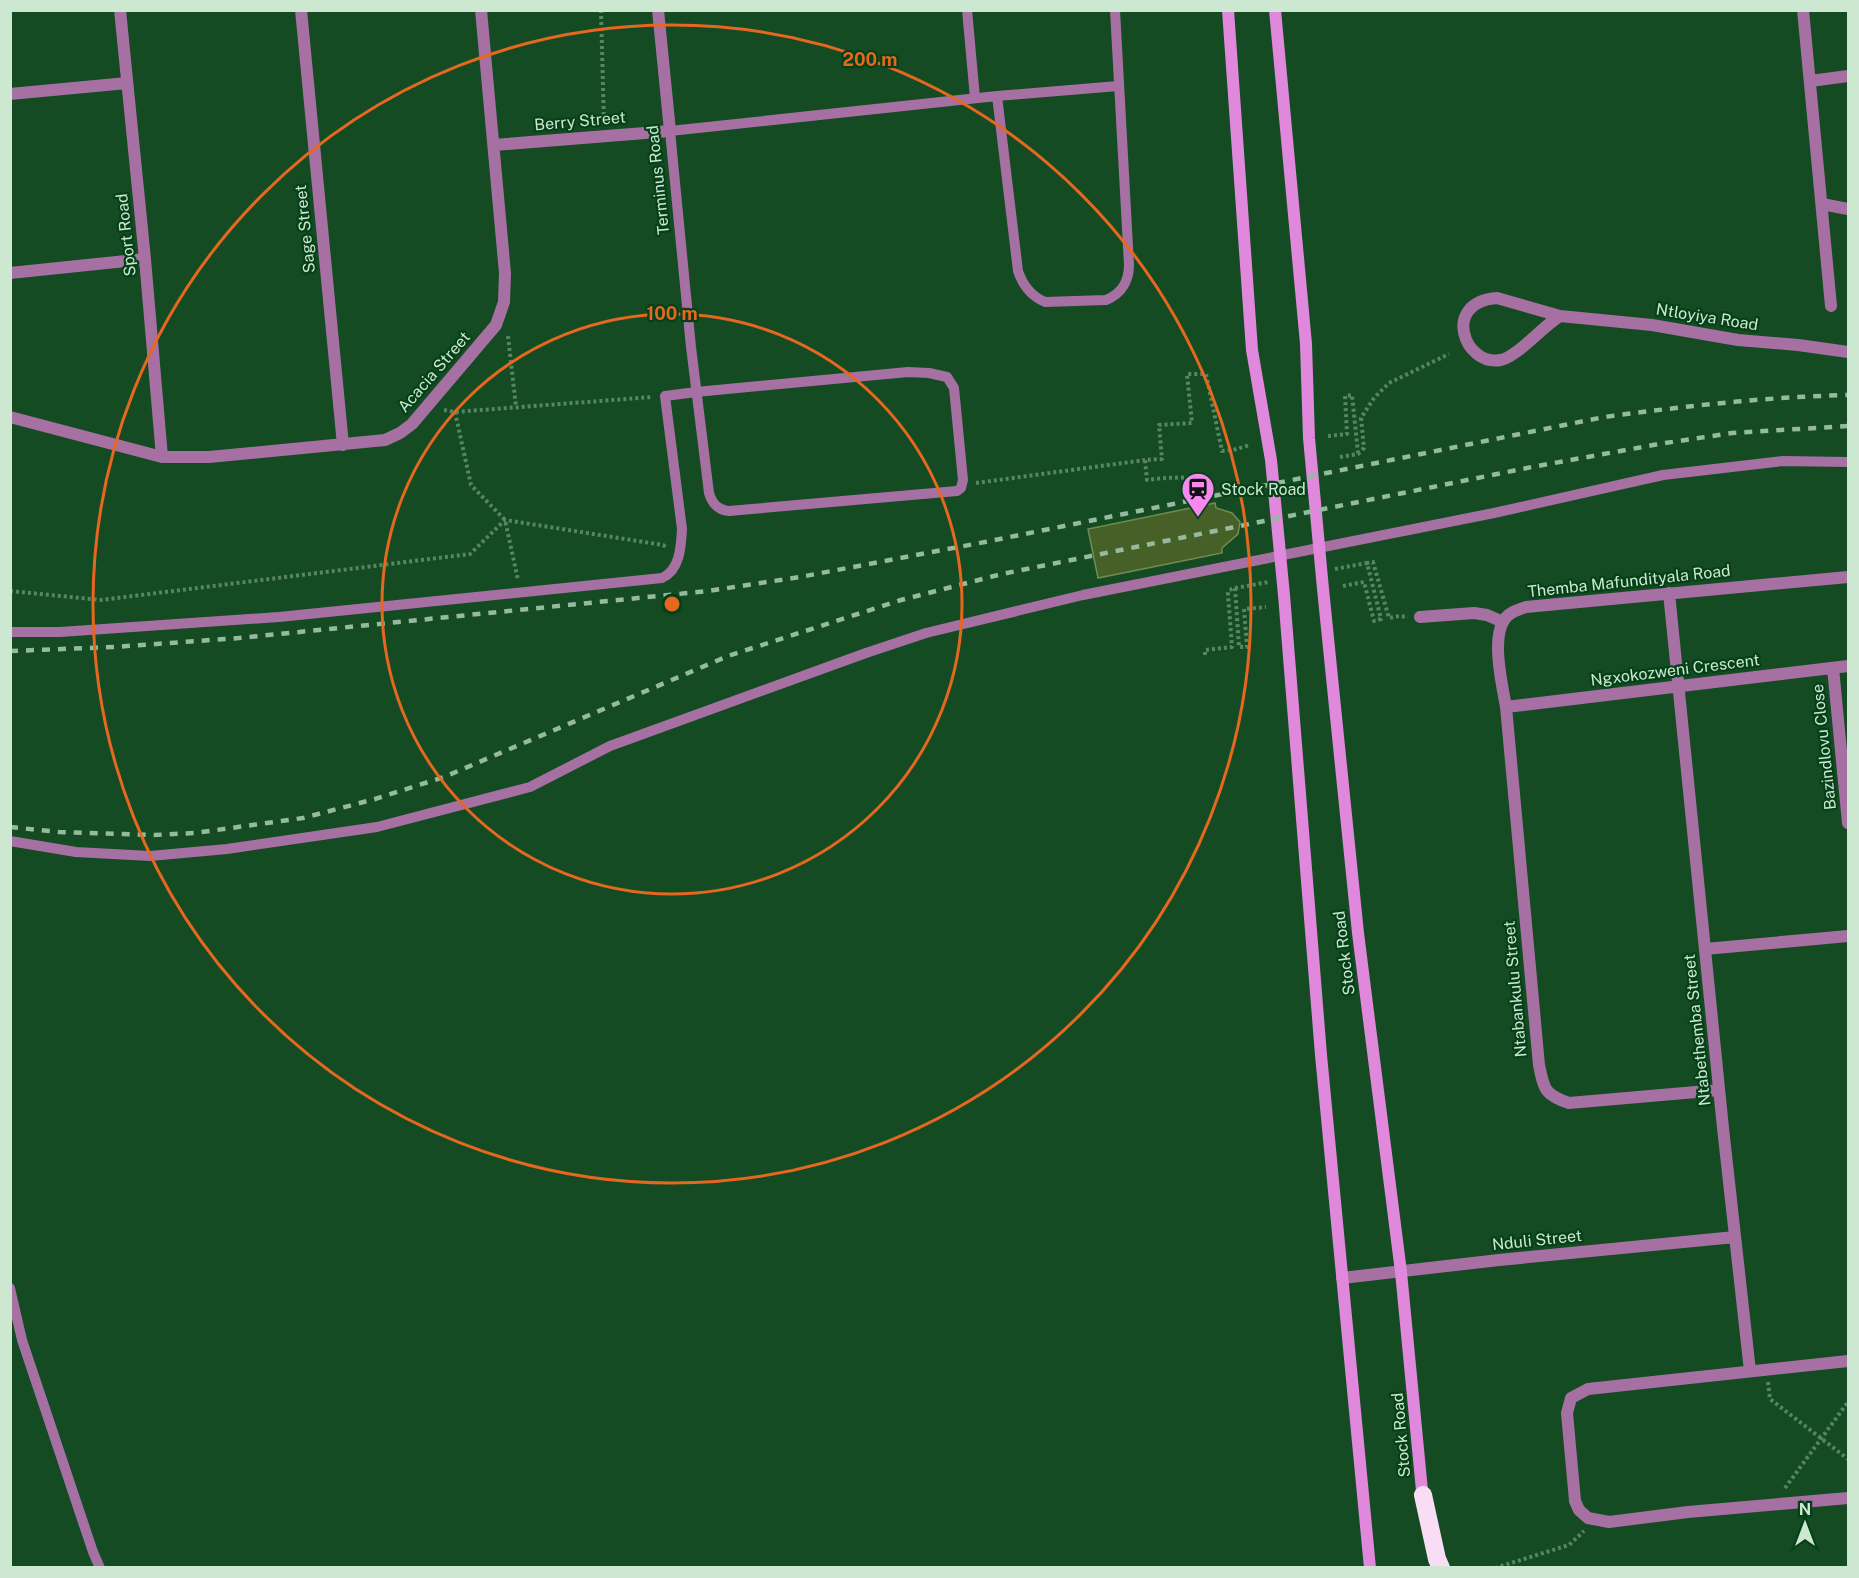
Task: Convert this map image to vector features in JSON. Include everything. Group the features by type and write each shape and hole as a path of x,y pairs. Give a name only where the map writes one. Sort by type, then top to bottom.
{"highway":[{"path":"1423,1495 1441,1568"}],"main road":[{"name":"Stock Road","path":"1228,10 1252,350 1271,460 1321,1054 1370,1568"},
{"name":"Stock Road","path":"1275,10 1306,344 1310,454 1323,589 1358,933 1401,1272 1430,1568"}],"street":[{"name":"Sport Road","path":"120,10 162,456"},
{"name":"Sage Street","path":"301,10 343,445"},
{"name":"Acacia Street","path":"10,417 162,456 209,458 385,440 412,424 496,325 504,302 505,273 481,10"},
{"name":"Terminus Road","path":"658,10 670,131"},
{"path":"1803,10 1831,306"},
{"path":"1810,81 1848,76"},
{"path":"10,94 127,83"},
{"name":"Berry Street","path":"494,145 670,131"},
{"path":"1822,204 1848,209"},
{"path":"10,273 145,259"},
{"name":"Ntloyiya Road","path":"1560,316 1543,328 1521,349 1501,360 1489,360 1479,355 1472,348 1464,333 1463,325 1470,308 1477,302 1497,298 1560,316 1653,325 1738,340 1848,352"},
{"name":"Themba Mafundityala Road","path":"1503,622 1512,612 1526,607 1848,577"},
{"name":"Ntabethemba Street","path":"1669,593 1750,1371"},
{"path":"1420,617 1474,613 1487,615 1503,622 1499,635 1498,657 1506,706"},
{"name":"Ngxokozweni Crescent","path":"1506,706 1848,666"},
{"name":"Bazindlovu Close","path":"1833,668 1848,823"},
{"name":"Ntabankulu Street","path":"1506,706 1539,1065 1543,1085 1553,1097 1569,1103 1719,1090"},
{"path":"1706,949 1848,936"},
{"name":"Nduli Street","path":"1342,1278 1735,1237"},
{"path":"1848,1361 1588,1389 1571,1398 1567,1413 1575,1500 1579,1510 1588,1518 1609,1522 1688,1512 1848,1498"}],"lane":[{"path":"967,10 975,98"},
{"path":"997,96 1018,271 1022,283 1045,302 1106,300 1116,296 1129,273 1115,10"},
{"path":"670,131 975,98 1118,86"},
{"name":"Terminus Road","path":"670,131 696,392"},
{"path":"10,632 60,632 279,617 662,578 674,570 682,529 665,396 696,392 908,372 947,377 954,388 963,484 957,491 723,510 716,507 709,493 696,392"},
{"path":"10,841 76,852 150,856 227,849 377,827 530,786 610,746 866,652 926,633 1083,595 1494,513 1663,475 1783,461 1848,462"},
{"path":"10,1288 22,1340 100,1568"}],"path":[{"path":"601,10 604,136"},
{"path":"504,302 516,407"},
{"path":"1340,456 1358,454 1364,448 1360,418 1374,398 1389,383 1449,354"},
{"path":"974,483 1162,459 1159,425 1192,423 1187,374 1206,374 1222,451 1250,445"},
{"path":"1328,436 1347,434 1345,396 1352,395 1358,454"},
{"path":"521,592 505,520 471,485 455,412 665,396"},
{"path":"1145,460 1147,480 1169,477 1208,479"},
{"path":"505,520 663,545 678,557"},
{"path":"10,591 101,600 470,554 505,520"},
{"path":"1353,566 1373,562 1389,618 1399,616"},
{"path":"1343,586 1364,582 1374,621 1382,620 1367,563"},
{"path":"1205,655 1205,650 1232,647 1229,590 1235,588 1239,647 1247,647 1244,609 1266,607"},
{"path":"1766,1370 1770,1399 1848,1459"},
{"path":"1785,1504 1785,1489 1848,1402"},
{"path":"1495,1568 1569,1545 1584,1530 1588,1518"}],"building":[{"path":"1215,503 1216,508 1232,513 1240,522 1238,534 1222,548 1222,553 1098,578 1088,529"}],"railway":[{"path":"10,651 114,647 239,638 708,591 800,577 985,542 1604,417 1726,403 1848,395"},
{"path":"10,827 59,832 154,835 195,833 303,818 375,799 444,777 728,656 901,600 1002,574 1532,467 1659,444 1732,433 1848,426"}],"place":[{"name":"Stock Road","path":"1198,518"}]}
